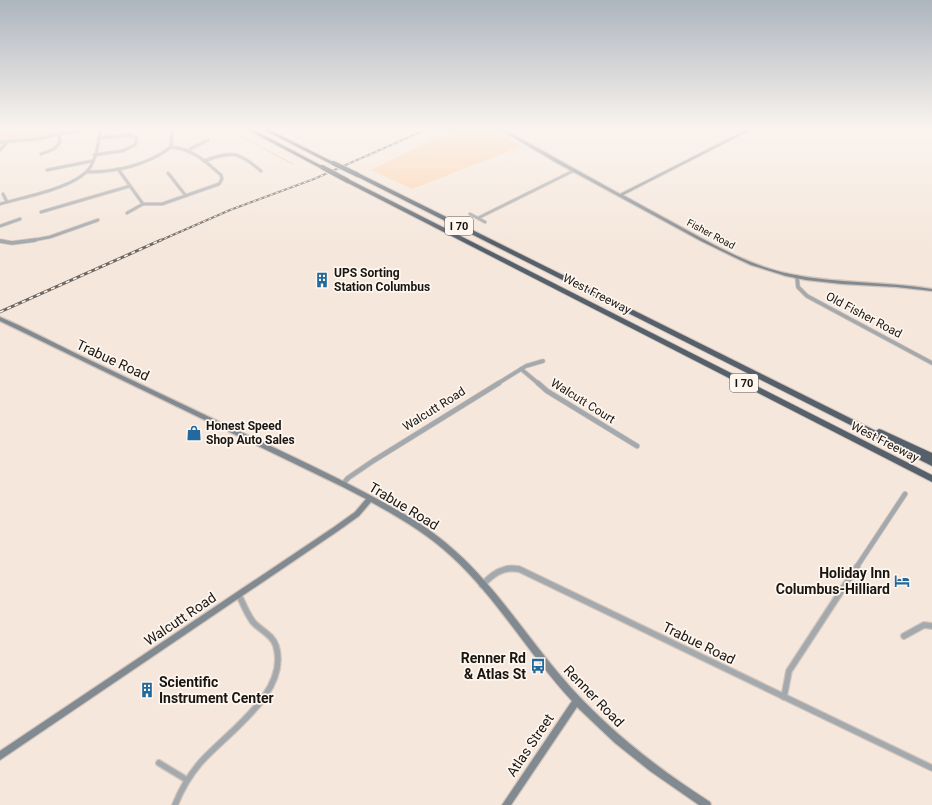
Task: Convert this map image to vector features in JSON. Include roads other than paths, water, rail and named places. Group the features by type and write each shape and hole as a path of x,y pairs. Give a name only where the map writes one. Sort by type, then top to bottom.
{"highway":[{"name":"West Freeway","path":"323,168 932,479"},
{"name":"West Freeway","path":"343,168 932,463"},
{"path":"504,261 530,276 932,483"},
{"path":"849,421 892,437 932,456"}],"main road":[{"name":"Fisher Road","path":"567,168 733,256 768,269 797,277 834,283 899,286 932,290"},
{"path":"620,196 676,168"},
{"name":"Trabue Road","path":"0,319 343,484 402,515 432,536 454,555 482,585"},
{"name":"Walcutt Road","path":"0,756 357,514 370,499"},
{"name":"Renner Road","path":"482,585 577,700 608,732 664,779 707,805"},
{"name":"Atlas Street","path":"506,805 577,700"}],"street":[{"path":"47,170 59,168"},
{"path":"88,172 90,168"},
{"path":"0,204 67,184 88,172 102,172 122,168"},
{"path":"127,213 143,204 155,205 211,188 221,182 221,176 211,168"},
{"path":"257,168 261,171"},
{"path":"118,169 143,204"},
{"path":"478,218 573,171"},
{"path":"168,173 186,196"},
{"path":"41,212 47,212 130,186"},
{"path":"3,194 7,202"},
{"path":"470,214 485,222"},
{"path":"0,226 20,219"},
{"path":"0,241 13,243 36,240 98,220"},
{"name":"Old Fisher Road","path":"797,277 798,287 808,296 932,363"},
{"name":"Walcutt Road","path":"343,484 348,478 373,460 532,363 543,361"},
{"name":"Walcutt Court","path":"521,370 547,391 637,446"},
{"path":"784,697 789,671 905,494"},
{"name":"Trabue Road","path":"482,585 500,569 512,567 518,569 932,768"},
{"path":"175,805 187,780 200,762 263,698 275,677 278,659 276,646 271,638 252,620 238,595"},
{"path":"904,636 924,625 932,626"},
{"path":"159,763 187,780"}],"railway":[{"path":"159,241 230,210 314,179 340,168"},
{"path":"0,312 161,240"}],"place":[{"name":"UPS Sorting Station Columbus","path":"322,280"},
{"name":"Honest Speed Shop Auto Sales","path":"194,433"},
{"name":"Holiday Inn Columbus-Hilliard","path":"902,581"},
{"name":"Renner Rd & Atlas St","path":"538,666"},
{"name":"Scientific Instrument Center","path":"147,690"}]}
